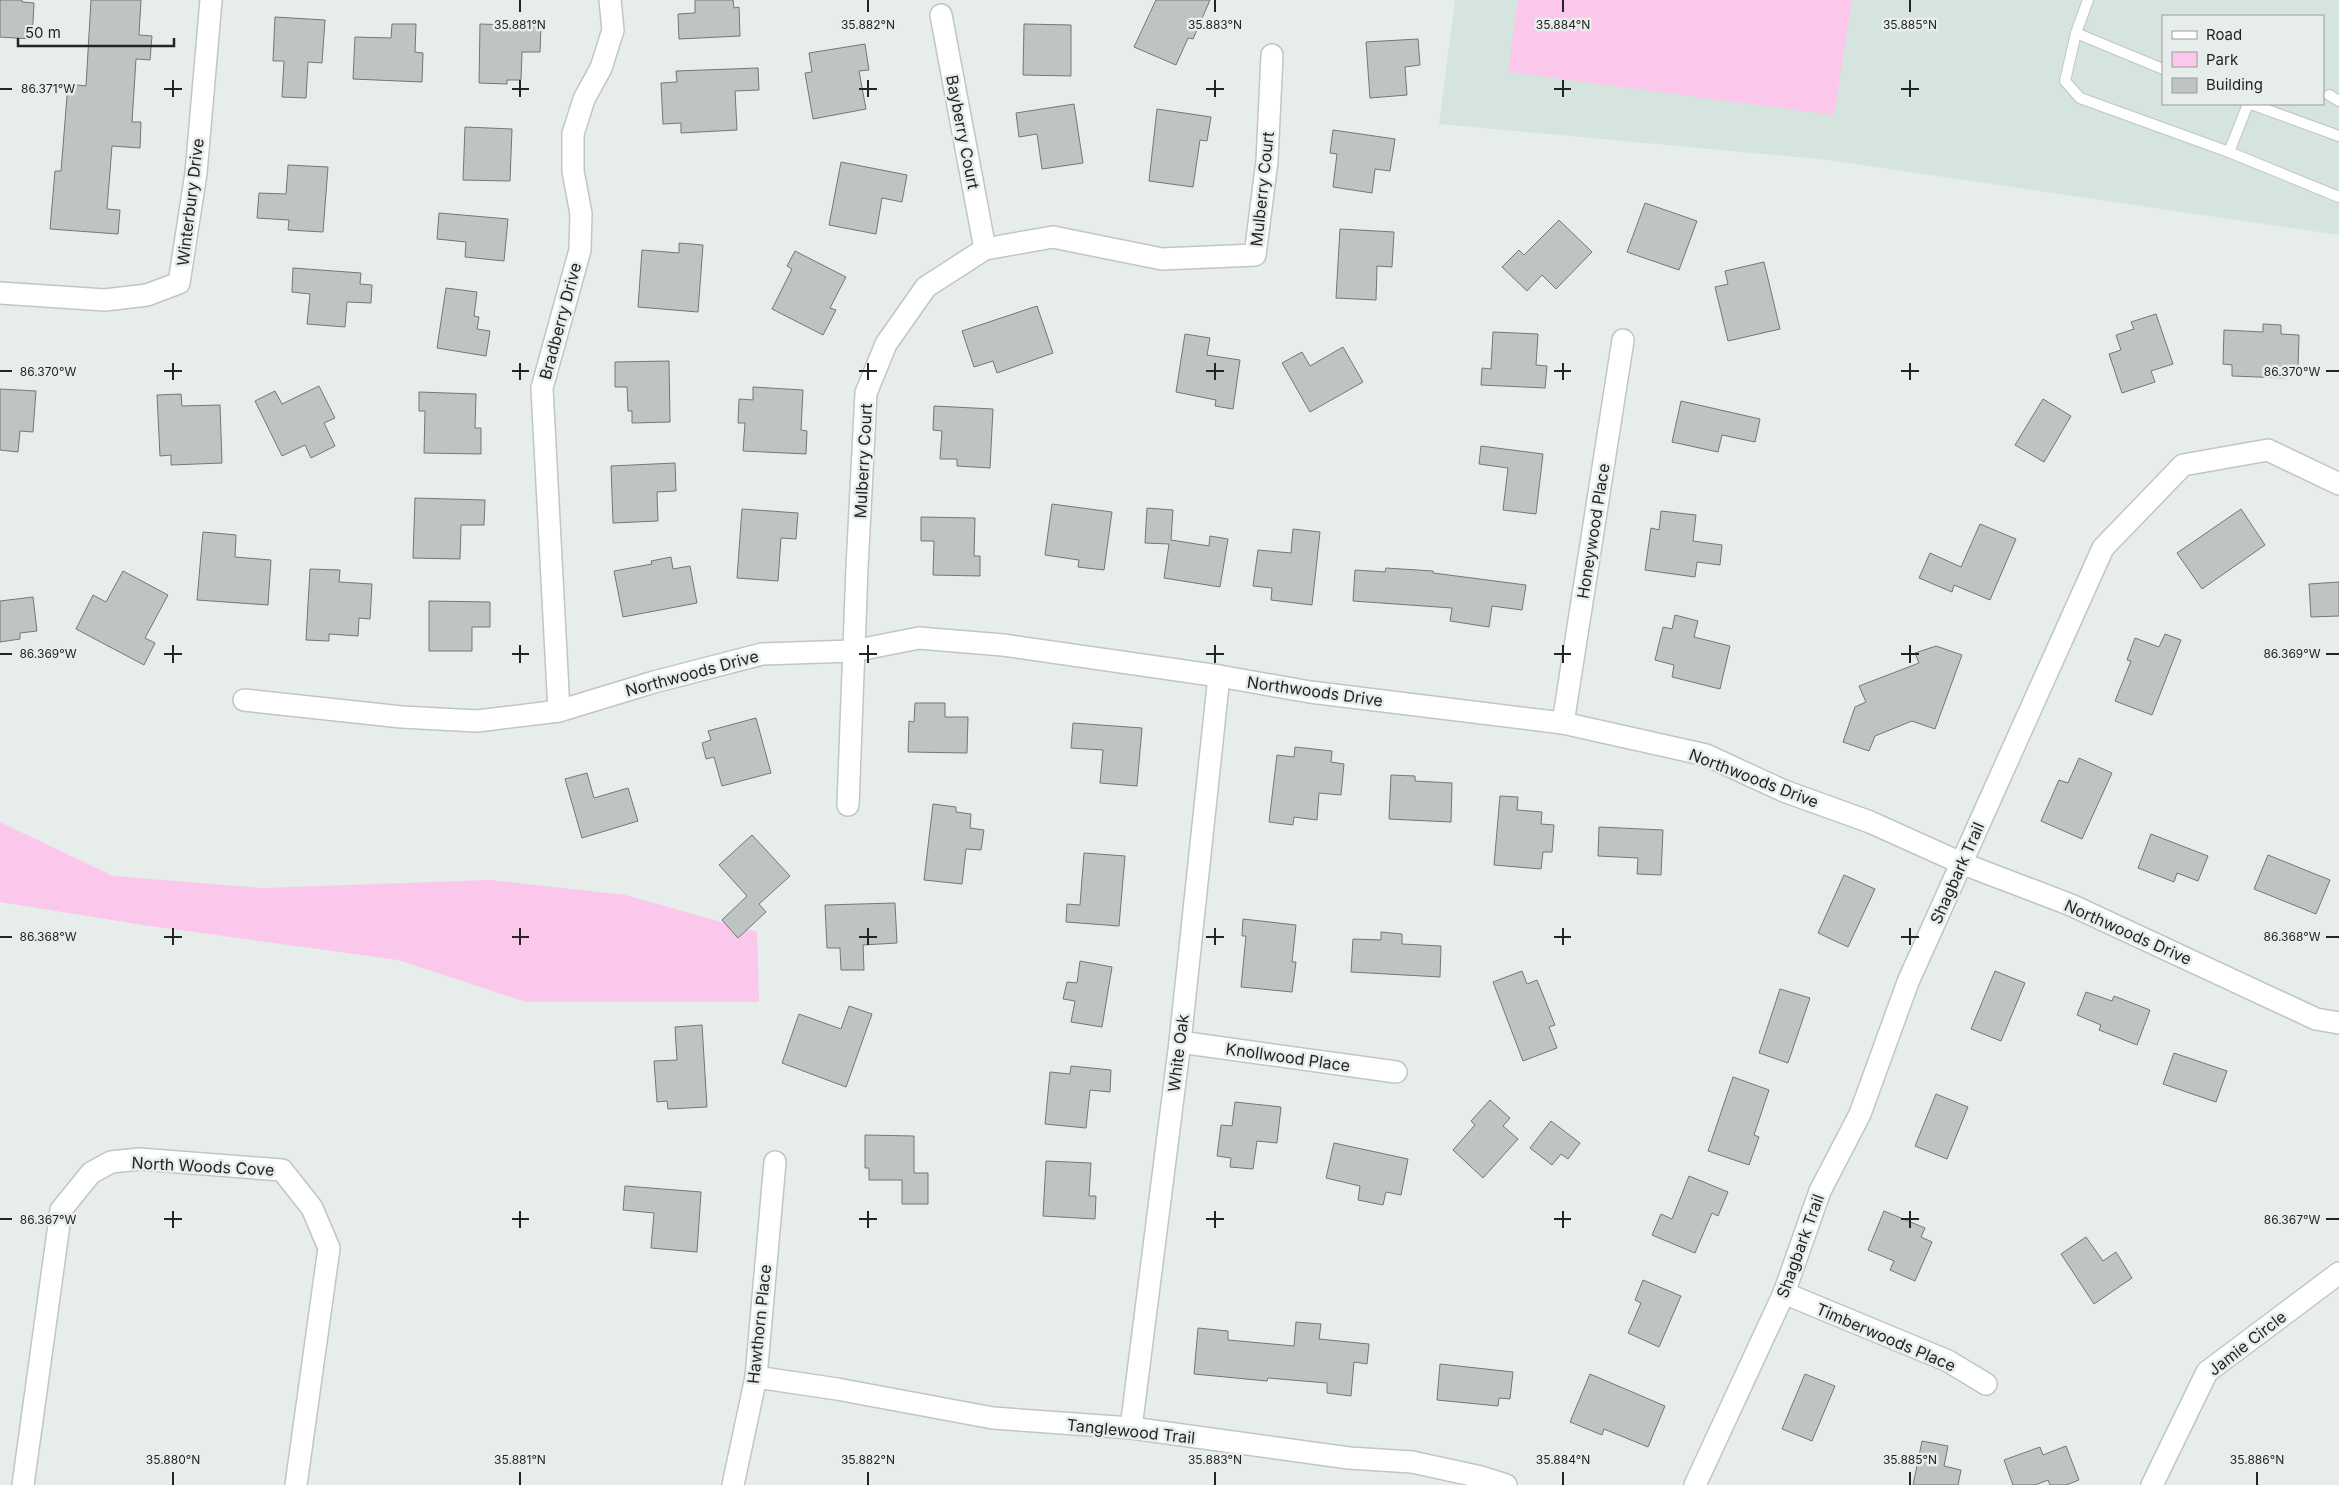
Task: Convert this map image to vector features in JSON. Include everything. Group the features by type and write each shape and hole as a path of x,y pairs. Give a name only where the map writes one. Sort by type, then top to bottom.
{"street":[{"name":"Winterbury Drive","path":"0,293 105,300 147,295 179,283 196,173 211,0"},
{"name":"Bradberry Drive","path":"559,711 542,388 580,250 581,214 573,171 573,134 584,99 601,68 612,30 610,0"},
{"name":"Bayberry Court","path":"941,15 985,249"},
{"name":"Mulberry Court","path":"848,805 853,651 866,393 886,344 926,287 985,249 1053,237 1162,259 1254,254 1267,161 1272,55"},
{"name":"Honeywood Place","path":"1563,723 1623,340"},
{"name":"Shagbark Trail","path":"1695,1485 1784,1293 1820,1191 1860,1114 1908,982 2103,548 2183,465 2268,450 2339,484"},
{"name":"Northwoods Drive","path":"244,700 402,717 477,721 559,711 654,682 762,654 853,651 919,638 1003,645 1219,676 1310,692 1563,723 1706,755 1784,790 1870,822 1962,863 2071,905 2316,1019 2339,1023"},
{"name":"White Oak","path":"1131,1428 1180,1042 1219,676"},
{"name":"Knollwood Place","path":"1180,1042 1396,1072"},
{"name":"North Woods Cove","path":"23,1485 60,1210 91,1173 110,1162 139,1159 282,1170 312,1208 329,1248 296,1485"},
{"name":"Hawthorn Place","path":"733,1485 756,1378 775,1162"},
{"name":"Jamie Circle","path":"2152,1485 2207,1372 2339,1273"},
{"name":"Timberwoods Place","path":"1784,1293 1948,1361 1986,1384"},
{"name":"Tanglewood Trail","path":"756,1378 837,1389 993,1418 1131,1428 1349,1458 1412,1462 1481,1477 1506,1485"}],"lane":[{"path":"2088,0 2076,34 2065,81 2080,98 2229,152 2339,197"},
{"path":"2076,34 2162,69"},
{"path":"2329,95 2339,101"},
{"path":"2229,152 2250,105"},
{"path":"2253,105 2339,136"}],"shaded area":[{"path":"1455,0 2339,0 2339,235 1828,160 1439,124"}],"green space":[{"path":"1518,0 1852,0 1834,115 1508,72"},
{"path":"0,822 113,876 263,888 490,880 625,895 757,932 759,1002 526,1002 398,960 143,925 0,902"}],"building":[{"path":"0,0 22,0 22,2 34,3 32,39 0,37"},
{"path":"91,0 141,0 139,35 152,36 150,60 136,59 132,122 141,122 140,148 112,146 107,209 120,210 118,234 50,229 55,171 61,171 68,84 86,86"},
{"path":"695,0 733,0 734,8 739,7 740,36 679,39 678,14 695,13"},
{"path":"1156,0 1210,0 1193,39 1188,38 1176,65 1134,47"},
{"path":"275,17 325,20 322,63 308,62 306,98 282,97 284,61 273,61"},
{"path":"392,24 416,24 415,52 423,53 422,82 353,79 355,37 391,38"},
{"path":"480,24 541,26 540,52 522,52 521,80 507,80 507,84 479,83"},
{"path":"1024,24 1071,25 1071,76 1023,75"},
{"path":"1418,39 1420,65 1405,67 1407,95 1370,98 1366,42"},
{"path":"865,44 869,70 859,71 866,109 813,119 805,73 812,72 809,53"},
{"path":"758,68 759,90 735,91 737,130 681,133 681,123 663,124 661,83 677,82 676,71"},
{"path":"1074,104 1083,163 1042,169 1037,134 1019,137 1016,113"},
{"path":"1157,109 1211,117 1207,141 1200,140 1193,187 1149,181"},
{"path":"465,127 512,129 510,181 463,180"},
{"path":"1333,130 1395,139 1390,171 1375,169 1372,193 1333,187 1337,154 1330,153"},
{"path":"841,162 907,175 902,202 882,198 876,234 829,225"},
{"path":"288,165 328,167 323,232 288,230 289,220 257,218 259,193 286,194"},
{"path":"1645,203 1697,221 1679,270 1627,252"},
{"path":"439,213 508,219 504,261 465,257 466,242 437,239"},
{"path":"1559,220 1592,252 1556,289 1542,275 1527,291 1502,267 1519,250 1524,255"},
{"path":"1340,229 1394,232 1392,267 1377,266 1376,300 1336,298"},
{"path":"679,243 703,245 698,312 638,307 642,250 679,253"},
{"path":"795,251 846,277 830,308 836,310 823,335 772,309 792,269 787,266"},
{"path":"1764,262 1780,329 1728,341 1715,287 1728,284 1725,271"},
{"path":"293,268 361,273 360,284 372,285 371,303 347,302 345,327 307,324 310,294 292,292"},
{"path":"446,288 477,292 474,316 479,317 477,329 490,331 486,356 437,348"},
{"path":"1037,306 1053,353 997,373 993,361 974,367 962,331"},
{"path":"2156,314 2173,364 2151,371 2155,382 2122,393 2109,354 2121,350 2116,335 2134,329 2131,322"},
{"path":"2263,324 2281,325 2281,334 2299,335 2298,368 2285,368 2284,378 2232,376 2232,365 2223,364 2224,330 2263,332"},
{"path":"1493,332 1538,334 1536,365 1547,366 1545,388 1481,385 1482,368 1491,369"},
{"path":"1185,334 1210,338 1207,355 1240,360 1233,409 1215,406 1216,400 1176,392"},
{"path":"1343,347 1363,382 1310,412 1282,363 1302,352 1310,366"},
{"path":"669,361 670,422 632,423 632,411 628,411 627,387 615,387 615,362"},
{"path":"319,386 335,418 324,423 335,446 311,458 305,445 282,456 255,401 275,391 282,404"},
{"path":"753,387 803,390 801,430 807,431 806,454 743,451 745,423 738,423 739,399 753,400"},
{"path":"0,389 36,391 33,432 20,431 18,452 0,450"},
{"path":"419,392 476,394 475,428 481,428 481,454 424,453 425,411 419,411"},
{"path":"181,394 182,406 220,405 222,463 171,465 171,455 160,456 157,395"},
{"path":"2043,399 2071,416 2044,462 2015,445"},
{"path":"1681,401 1760,419 1755,442 1722,435 1718,452 1672,442"},
{"path":"934,406 993,409 990,468 957,466 957,459 940,459 942,431 933,430"},
{"path":"1481,446 1543,454 1536,514 1503,510 1508,468 1479,464"},
{"path":"675,463 676,491 657,492 658,521 613,523 611,466"},
{"path":"415,498 485,500 484,525 461,525 460,559 413,558"},
{"path":"1052,504 1112,512 1104,570 1078,567 1079,560 1045,555"},
{"path":"1147,508 1173,510 1171,540 1209,546 1210,536 1228,539 1220,587 1164,578 1169,544 1145,543"},
{"path":"742,509 798,513 796,539 781,538 778,581 737,578"},
{"path":"2241,509 2265,545 2202,589 2177,553"},
{"path":"1661,511 1696,515 1693,541 1722,545 1720,565 1697,562 1695,577 1645,570 1651,528 1659,530"},
{"path":"921,517 975,518 974,556 980,556 980,576 933,575 934,541 921,541"},
{"path":"1980,524 2016,539 1990,600 1954,585 1952,592 1919,578 1930,553 1961,567"},
{"path":"1293,529 1320,532 1312,605 1271,600 1272,588 1253,586 1258,550 1291,553"},
{"path":"203,532 236,535 235,557 271,560 268,605 197,600"},
{"path":"671,557 673,569 690,566 697,603 623,617 614,571 652,564 651,561"},
{"path":"1386,568 1433,571 1433,573 1526,585 1522,610 1492,606 1489,627 1450,621 1452,608 1353,601 1355,570 1385,572"},
{"path":"310,569 340,570 339,582 372,584 370,619 359,618 358,636 329,634 329,641 306,640"},
{"path":"123,571 168,595 145,638 155,643 144,665 76,629 93,595 106,602"},
{"path":"2339,582 2339,616 2311,617 2309,584"},
{"path":"33,597 37,631 20,633 20,639 0,642 0,601"},
{"path":"429,601 490,602 490,627 472,627 472,651 429,651"},
{"path":"1675,615 1698,621 1694,637 1730,646 1720,689 1672,677 1674,665 1655,660 1663,627 1672,629"},
{"path":"2165,634 2181,640 2152,715 2115,701 2131,661 2127,660 2135,638 2159,647"},
{"path":"1936,646 1962,655 1935,729 1912,721 1875,736 1869,751 1843,742 1855,707 1866,702 1859,686 1919,663 1915,653"},
{"path":"915,703 945,703 945,717 968,717 967,753 908,752 909,721 914,722"},
{"path":"756,718 771,773 722,786 714,757 706,759 702,743 711,740 708,731"},
{"path":"1073,723 1142,728 1137,786 1100,783 1103,750 1071,748"},
{"path":"1295,747 1332,751 1331,762 1344,764 1341,795 1319,793 1317,820 1294,817 1293,825 1269,822 1277,755 1294,757"},
{"path":"2079,758 2112,773 2082,839 2041,821 2059,780 2068,783"},
{"path":"587,773 594,798 628,788 638,821 582,838 565,779"},
{"path":"1391,775 1415,776 1415,781 1452,783 1451,822 1389,819"},
{"path":"1500,796 1518,797 1517,810 1542,812 1541,824 1554,825 1552,852 1543,852 1541,869 1494,865"},
{"path":"933,804 956,807 956,812 971,814 970,828 984,830 981,850 966,849 962,884 924,880"},
{"path":"1599,827 1663,830 1661,875 1637,874 1638,858 1598,856"},
{"path":"2151,834 2208,856 2198,881 2177,873 2174,882 2138,868"},
{"path":"752,835 790,876 759,904 766,912 738,938 722,920 747,896 719,865"},
{"path":"1084,853 1125,856 1119,926 1066,922 1067,904 1080,905"},
{"path":"2268,855 2330,880 2316,914 2254,889"},
{"path":"1844,875 1875,889 1848,947 1818,933"},
{"path":"895,903 897,943 863,945 864,970 841,970 840,948 827,948 825,905"},
{"path":"1243,919 1296,925 1292,962 1296,962 1292,992 1241,987 1246,936 1242,936"},
{"path":"1381,932 1402,934 1402,944 1441,946 1440,977 1351,972 1353,939 1381,940"},
{"path":"1080,961 1112,967 1102,1027 1071,1022 1075,1001 1063,999 1067,982 1077,983"},
{"path":"1522,971 1527,984 1537,980 1555,1025 1549,1027 1557,1048 1523,1061 1493,982"},
{"path":"1995,971 2025,983 2001,1041 1971,1029"},
{"path":"1780,989 1810,998 1788,1063 1759,1053"},
{"path":"2086,992 2112,1001 2114,996 2150,1010 2137,1045 2099,1030 2101,1025 2077,1015"},
{"path":"849,1006 872,1014 846,1087 782,1063 799,1014 841,1029"},
{"path":"702,1025 707,1107 668,1109 667,1101 657,1102 654,1061 677,1060 675,1027"},
{"path":"2174,1053 2227,1071 2216,1102 2163,1084"},
{"path":"1071,1066 1111,1070 1110,1092 1090,1090 1086,1128 1045,1124 1050,1072 1070,1074"},
{"path":"1733,1077 1769,1090 1754,1135 1759,1137 1749,1165 1708,1151"},
{"path":"1936,1094 1968,1107 1947,1159 1915,1146"},
{"path":"1490,1100 1510,1118 1503,1126 1518,1139 1483,1178 1453,1150 1475,1125 1471,1121"},
{"path":"1235,1102 1281,1107 1277,1143 1257,1141 1253,1169 1230,1167 1231,1158 1217,1156 1221,1125 1232,1126"},
{"path":"1551,1121 1580,1143 1568,1159 1561,1154 1552,1165 1530,1148"},
{"path":"865,1135 914,1136 914,1173 928,1173 928,1204 902,1204 902,1180 869,1180 869,1168 865,1168"},
{"path":"1334,1143 1408,1159 1401,1195 1386,1192 1383,1205 1358,1200 1360,1186 1326,1178"},
{"path":"1046,1161 1091,1163 1089,1196 1096,1196 1095,1219 1043,1216"},
{"path":"1689,1176 1728,1192 1718,1216 1712,1213 1695,1253 1652,1235 1661,1214 1672,1219"},
{"path":"625,1186 701,1192 697,1252 651,1248 654,1213 623,1210"},
{"path":"1884,1211 1925,1228 1921,1237 1932,1242 1915,1281 1890,1270 1894,1261 1868,1250"},
{"path":"2086,1237 2103,1261 2116,1252 2132,1278 2094,1304 2061,1254"},
{"path":"1643,1280 1681,1296 1659,1347 1628,1333 1641,1303 1635,1300"},
{"path":"1296,1322 1321,1324 1319,1339 1369,1344 1367,1364 1354,1362 1351,1396 1327,1393 1327,1383 1268,1378 1267,1381 1194,1374 1198,1328 1228,1331 1228,1340 1294,1346"},
{"path":"1440,1364 1513,1372 1510,1399 1499,1398 1498,1406 1437,1400"},
{"path":"1590,1374 1665,1406 1648,1447 1604,1429 1602,1435 1570,1422"},
{"path":"1805,1374 1835,1386 1812,1441 1782,1429"},
{"path":"1922,1441 1948,1446 1944,1466 1961,1470 1958,1485 1913,1485"},
{"path":"2066,1446 2079,1480 2066,1485 2050,1485 2048,1480 2035,1485 2013,1485 2004,1460 2040,1447 2043,1455"}]}
